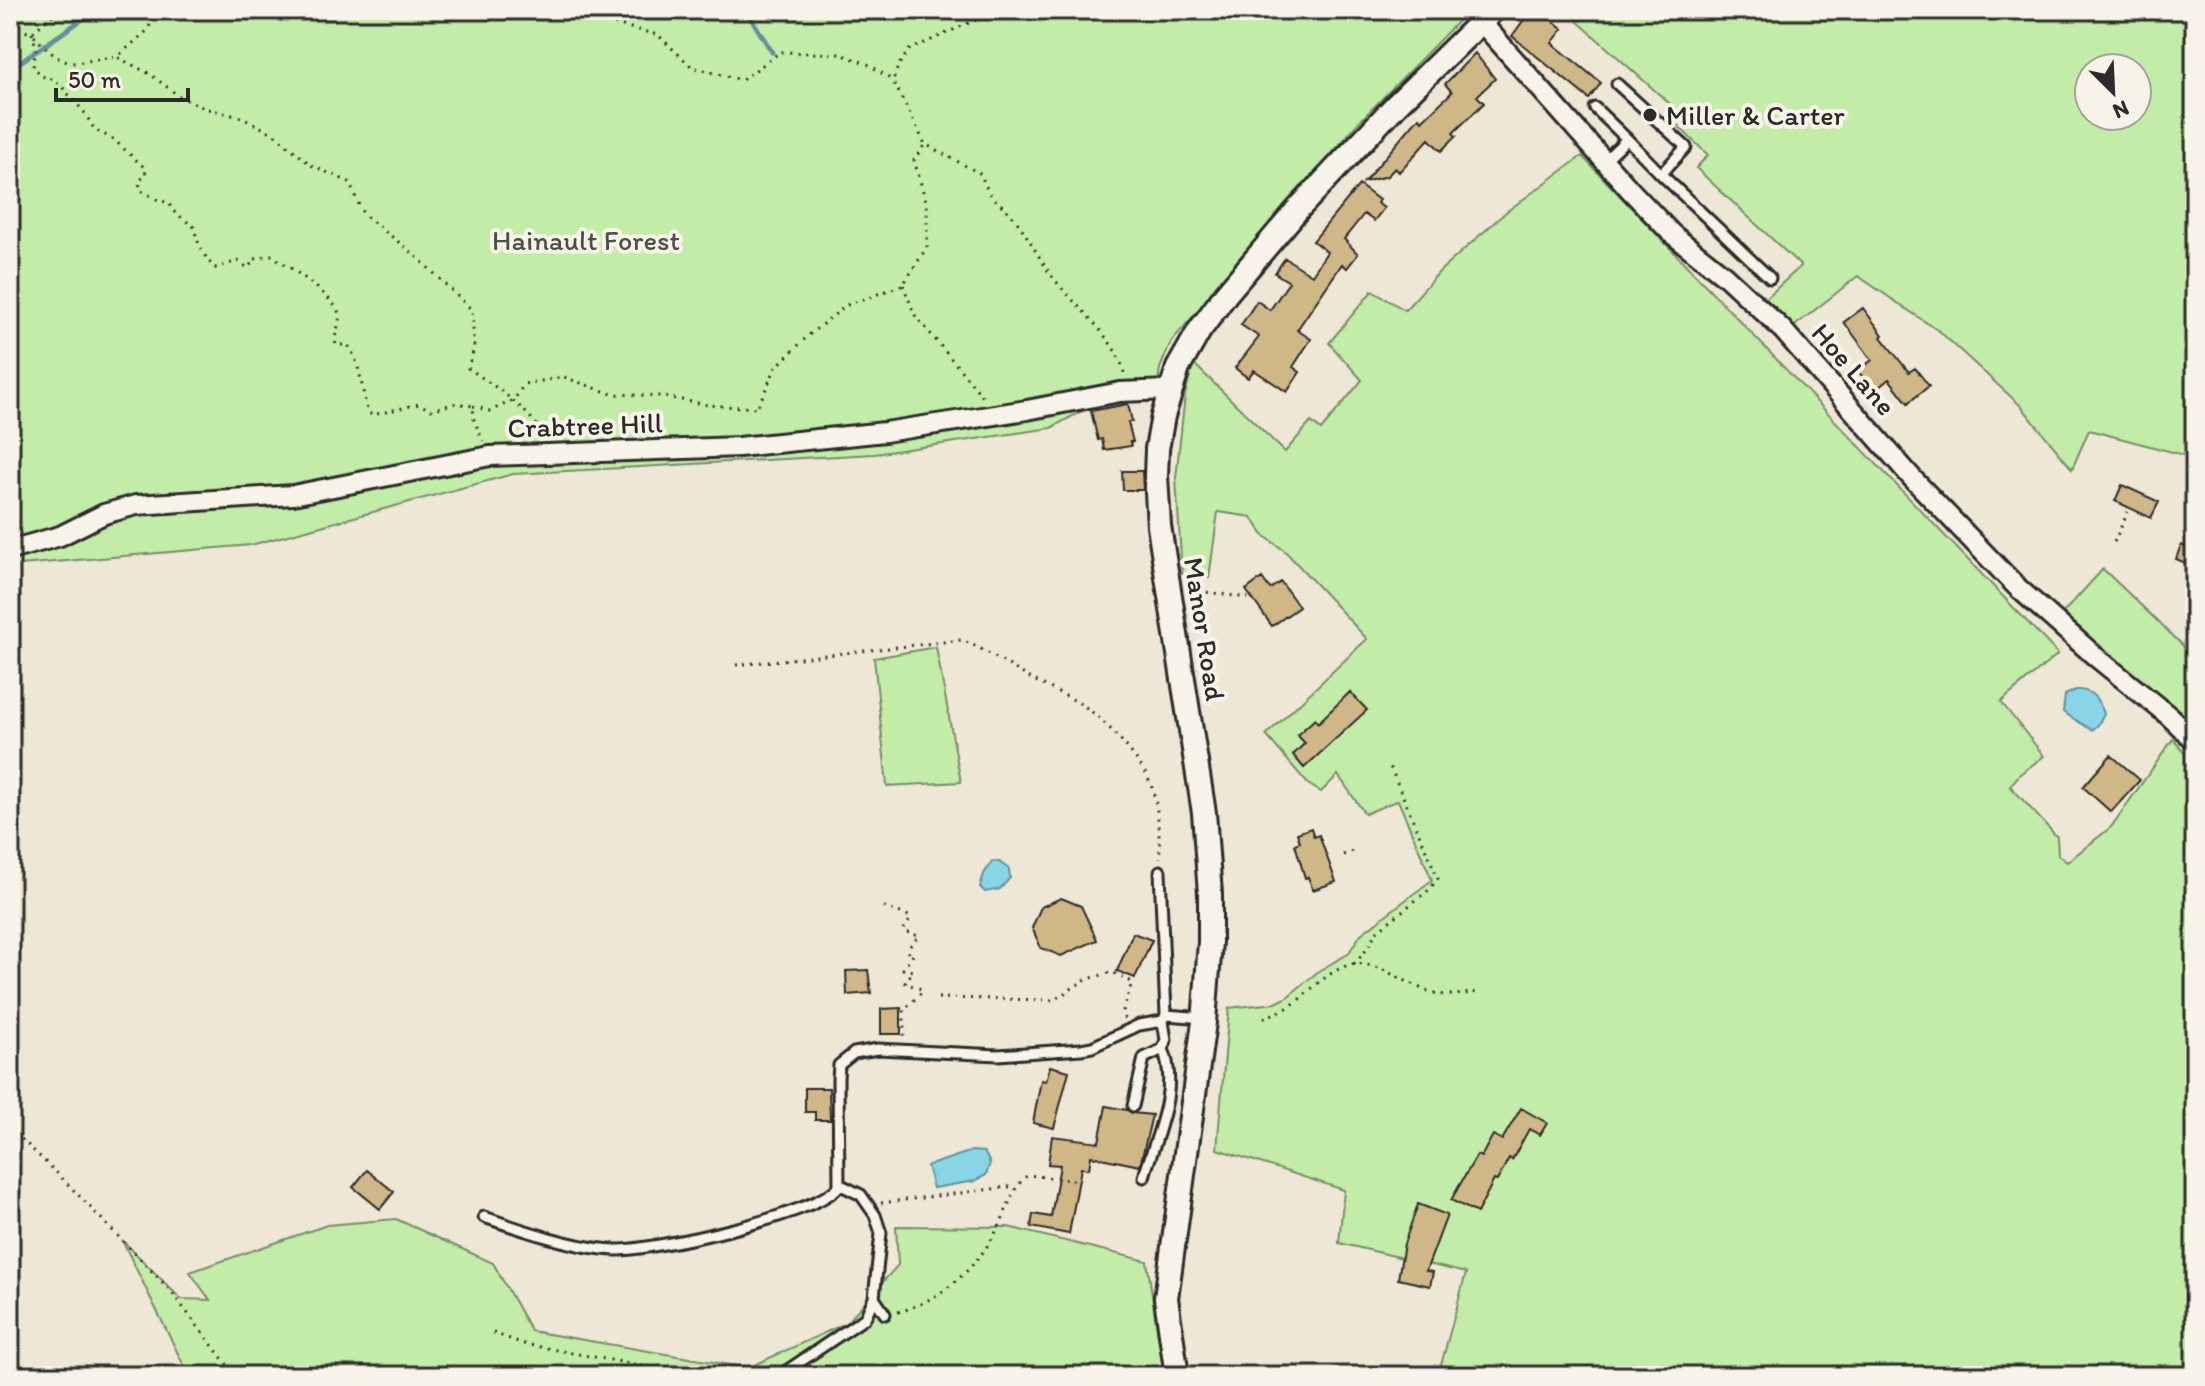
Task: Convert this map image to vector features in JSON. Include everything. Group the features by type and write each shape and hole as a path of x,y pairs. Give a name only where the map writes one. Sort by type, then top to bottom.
{"street":[{"name":"Hoe Lane","path":"1487,16 1603,162 1672,234 1725,276 1781,328 1913,479 2017,587 2195,741"},
{"name":"Manor Road","path":"1177,1376 1166,1298 1205,1018 1210,942 1204,813 1167,589 1156,476 1157,449 1169,390 1199,331 1298,209 1396,105 1487,16"},
{"name":"Crabtree Hill","path":"10,550 60,536 104,514 136,505 293,495 490,456 739,447 885,432 1120,392 1169,390"}],"lane":[{"path":"1617,84 1686,147 1661,174"},
{"path":"1595,108 1770,278"},
{"path":"1603,162 1627,139"},
{"path":"1144,1177 1167,1104 1171,1077 1163,1049 1166,1040 1160,871"},
{"path":"484,1217 614,1250 644,1248 762,1221 809,1207 827,1198 839,1184 839,1065 854,1053 878,1049 998,1055 1081,1049 1164,1018 1205,1018"},
{"path":"1133,1106 1144,1058 1163,1049"},
{"path":"779,1376 865,1318 874,1298 881,1233 875,1215 861,1195 839,1184"},
{"path":"874,1298 885,1314"}],"path":[{"path":"32,33 58,10"},
{"path":"10,28 32,33 46,49 71,65 117,57 148,30 156,10"},
{"path":"560,10 658,35 692,67 742,80 780,52 841,54 870,65 893,81 925,144 981,174 988,195 1013,217 1052,276 1113,347 1122,363 1124,377 1120,392"},
{"path":"893,81 898,66 909,50 998,10"},
{"path":"32,33 36,47 33,67 62,87 95,130 113,139 145,168 146,175 139,181 140,190 168,202 173,211 194,227 209,263 215,268 238,261 248,268 255,259 271,255 324,294 338,309 340,320 334,336 336,345 348,345 352,352 362,380 362,400 368,413 373,415 419,404 431,410 457,403 490,411 514,400 524,384 564,377 612,394 660,396 708,405 757,408 776,367 811,333 847,305 903,285 927,247 927,205 914,160 925,144"},
{"path":"117,57 150,74 180,97 204,108 240,117 273,133 311,165 349,182 363,214 415,255 472,310 474,348 468,368 514,400 535,420 555,454"},
{"path":"903,285 915,315 999,415"},
{"path":"473,406 474,420 490,456"},
{"path":"2114,542 2128,512"},
{"path":"1167,589 1248,598"},
{"path":"736,665 935,642 961,640 976,646 1009,667 1081,703 1108,725 1151,785 1158,812 1160,871"},
{"path":"1264,1018 1291,1006 1320,981 1354,964 1376,932 1430,889 1438,878 1389,764"},
{"path":"1343,855 1357,849"},
{"path":"884,907 909,916 910,920 903,931 919,936 908,948 908,954 913,955 903,969 913,971 905,983 922,992 904,1010 904,1036 895,1036"},
{"path":"1354,964 1378,968 1431,993 1478,992"},
{"path":"938,998 1054,1000 1085,980 1112,972 1132,982 1123,1011 1131,1028"},
{"path":"10,1128 169,1289 236,1376"},
{"path":"885,1314 922,1304 955,1282 977,1259 996,1232 1016,1186 1028,1175 1080,1181"},
{"path":"861,1195 882,1203 1016,1186"},
{"path":"493,1333 524,1344 697,1376"}],"green space":[{"name":"Hainault Forest","path":"10,10 1469,10 1358,123 1171,342 1160,368 1156,398 1129,397 1080,412 1051,428 874,454 513,474 251,545 20,565 10,569"},
{"path":"1579,10 2195,10 2195,458 2089,430 2072,469 2021,406 1940,332 1858,276 1792,328 1764,300 1801,266 1696,168 1708,155 1675,123 1682,116 1577,21"},
{"path":"1582,156 2058,654 2001,702 2044,756 2010,786 2057,837 2058,855 2067,862 2111,827 2173,739 2195,766 2195,1376 1438,1376 1466,1273 1339,1243 1344,1190 1217,1149 1229,1008 1276,1003 1286,998 1320,970 1348,954 1361,934 1432,880 1398,800 1365,814 1338,775 1321,792 1308,784 1266,735 1367,639 1285,551 1262,534 1252,517 1218,512 1209,578 1182,574 1176,478 1185,395 1193,363 1285,452 1311,422 1321,430 1362,380 1329,343 1372,291 1405,310 1440,271 1506,212"},
{"path":"2103,569 2195,657 2195,728 2062,614"},
{"path":"936,647 961,782 887,786 874,658"},
{"path":"396,1219 493,1263 531,1331 748,1368 846,1323 898,1265 896,1226 1008,1227 1147,1261 1164,1376 189,1376 122,1240 181,1299 210,1300 190,1272 327,1225"}],"water":[{"path":"2076,690 2091,693 2104,713 2092,730 2063,712 2065,695"},
{"path":"992,861 1009,869 1010,878 1000,889 985,892 980,887"},
{"path":"972,1151 984,1152 990,1163 986,1175 975,1181 933,1188 927,1166"}],"building":[{"path":"1531,10 1540,10 1563,29 1552,43 1601,83 1589,99 1512,36"},
{"path":"1475,53 1495,79 1477,96 1484,103 1453,133 1456,136 1441,151 1429,139 1399,172 1395,168 1387,176 1364,182 1419,117 1422,121 1452,92 1445,84"},
{"path":"1359,185 1379,200 1377,203 1384,208 1374,221 1364,214 1344,239 1358,254 1347,268 1342,264 1297,330 1311,339 1293,367 1300,372 1287,392 1254,370 1248,378 1235,368 1259,337 1241,325 1257,301 1270,310 1289,282 1275,273 1285,258 1312,275 1327,252 1313,241"},
{"path":"1863,308 1909,372 1915,368 1929,386 1908,403 1889,379 1874,391 1858,371 1872,360 1844,322"},
{"path":"1128,404 1132,421 1128,422 1133,442 1130,442 1131,446 1104,450 1102,439 1098,440 1091,411"},
{"path":"1122,471 1142,471 1143,490 1123,490"},
{"path":"2122,485 2159,502 2151,518 2115,501"},
{"path":"2181,545 2195,551 2195,567 2176,559"},
{"path":"1262,578 1270,589 1281,582 1299,607 1272,626 1246,590"},
{"path":"1350,692 1367,710 1304,768 1293,755 1305,743 1297,735 1315,719 1318,723"},
{"path":"2111,755 2140,780 2111,812 2083,787"},
{"path":"1311,828 1314,837 1319,835 1336,882 1313,890 1308,877 1305,878 1295,844 1300,842 1297,833"},
{"path":"1061,898 1081,906 1097,940 1061,956 1041,948 1032,928 1041,907"},
{"path":"1133,933 1152,940 1135,978 1117,971"},
{"path":"868,970 871,993 847,995 846,971"},
{"path":"901,1008 901,1034 881,1034 881,1009"},
{"path":"1050,1066 1069,1071 1054,1128 1033,1123 1041,1080 1046,1081"},
{"path":"805,1088 829,1088 830,1120 815,1120 815,1112 805,1112"},
{"path":"1106,1106 1152,1115 1140,1166 1091,1156 1089,1169 1081,1168 1069,1234 1031,1227 1033,1214 1051,1217 1060,1165 1048,1164 1052,1136 1099,1142"},
{"path":"1521,1108 1547,1123 1540,1135 1529,1129 1512,1160 1509,1158 1497,1181 1494,1180 1477,1213 1451,1200 1477,1155 1481,1157 1493,1135 1502,1140"},
{"path":"367,1170 394,1192 380,1209 353,1187"},
{"path":"1418,1204 1447,1215 1426,1271 1433,1272 1430,1286 1398,1279 1404,1244"}],"waterway":[{"path":"10,69 96,10"},
{"path":"746,10 772,52"}],"place":[{"name":"Miller & Carter","path":"1650,115"}]}
